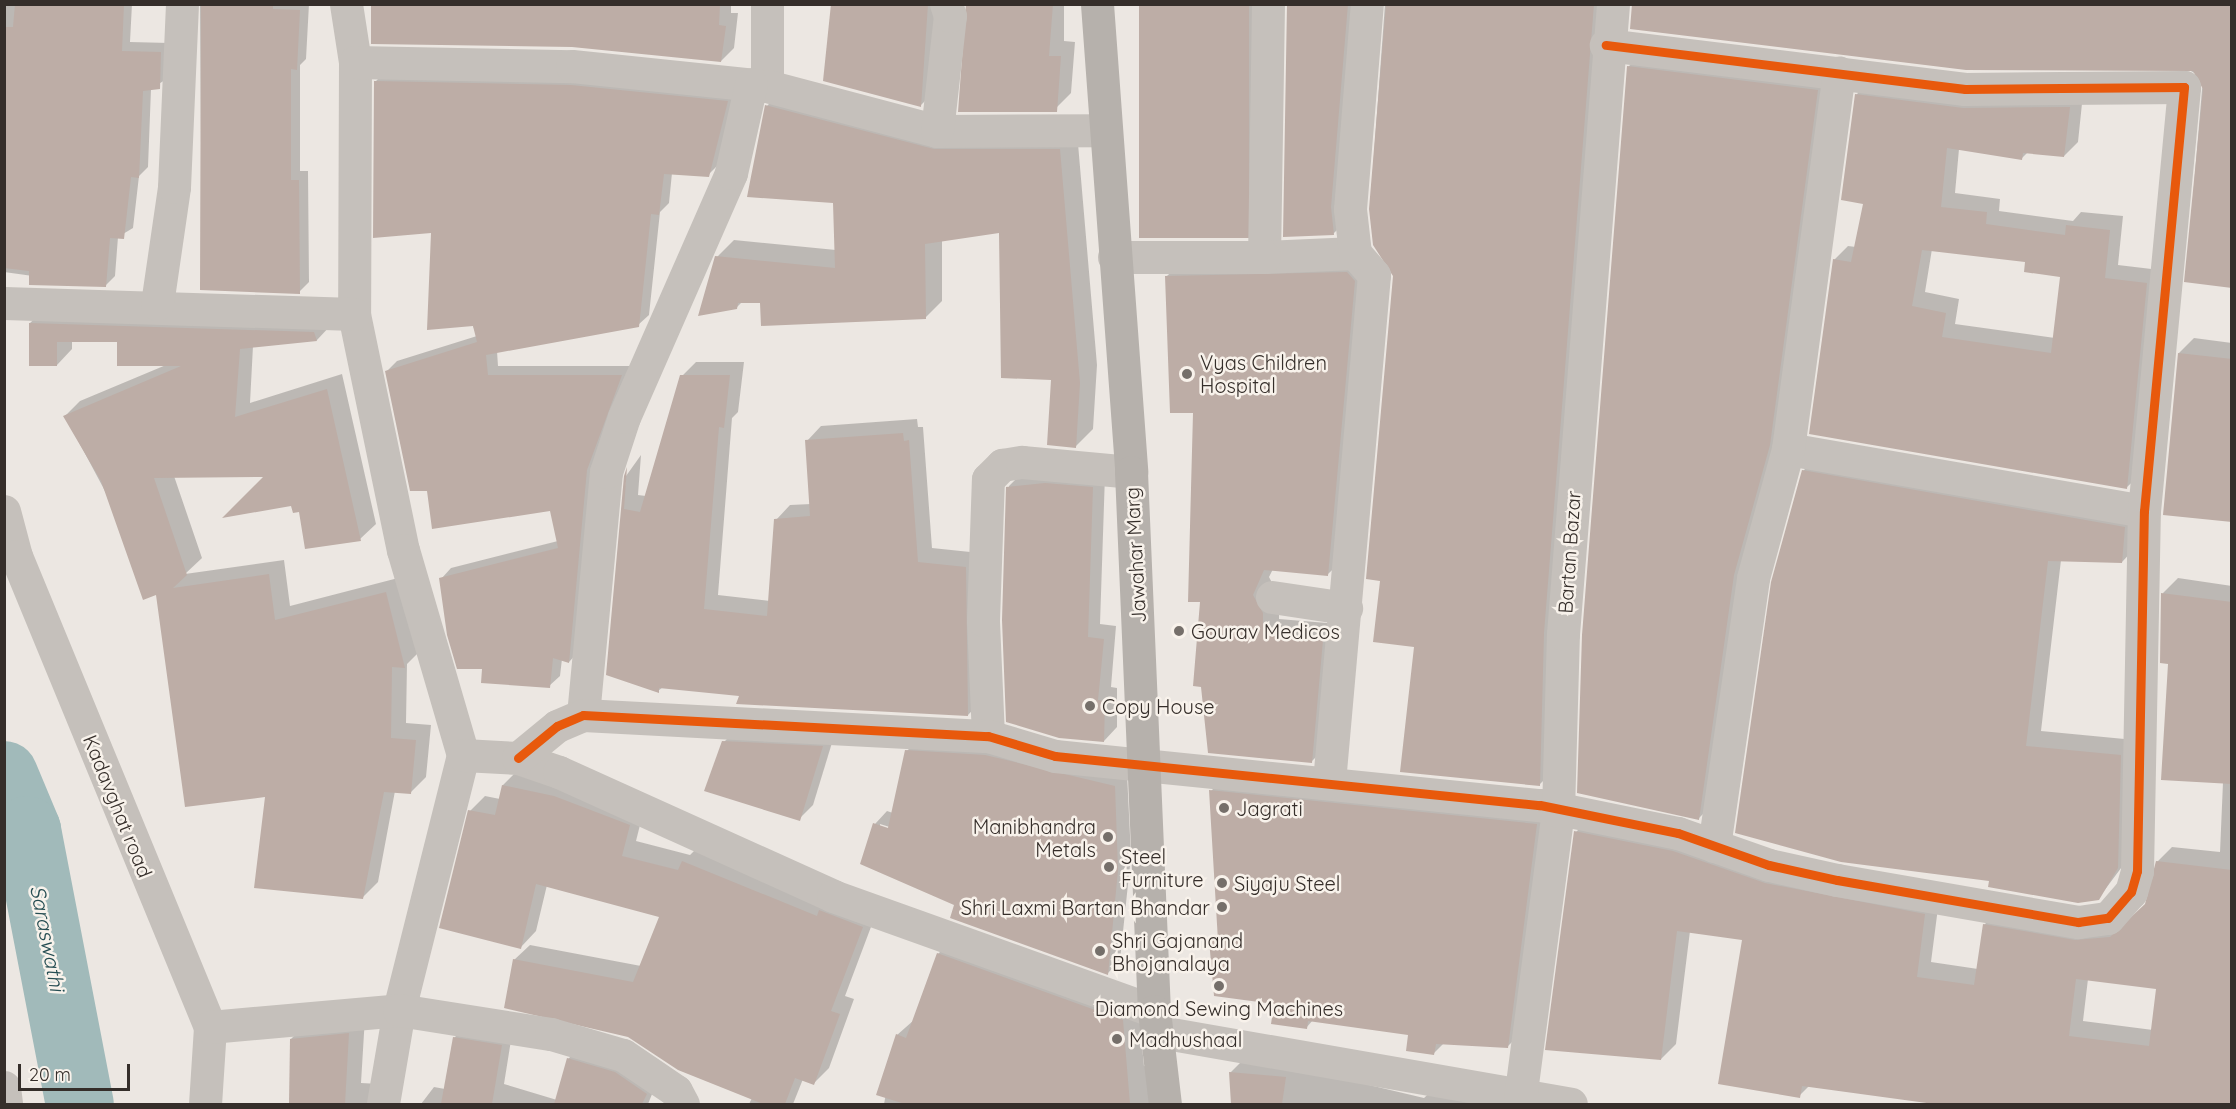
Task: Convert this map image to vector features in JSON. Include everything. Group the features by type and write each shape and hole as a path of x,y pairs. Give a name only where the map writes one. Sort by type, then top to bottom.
{"main road":[{"name":"Jawahar Marg","path":"1097,4 1104,130 1131,472 1147,762 1157,1022 1165,1104"}],"street":[{"path":"157,304 174,187 182,4"},
{"path":"346,4 355,62 354,314 404,550 463,755 399,1011 383,1104"},
{"path":"583,715 606,472 624,417 731,173 759,85 767,4"},
{"path":"937,130 950,16 946,4"},
{"path":"1264,257 1268,4"},
{"path":"1329,782 1374,275 1355,253 1350,209 1367,4"},
{"name":"Bartan Bazar","path":"1520,1099 1558,811 1563,634 1606,45 1613,4"},
{"path":"518,758 557,726 583,715 988,736 1056,756 1147,762 1558,811 1678,833 1714,846 1837,880 2078,922 2108,918 2131,892 2137,871 2144,511 2184,87 1965,89 1606,45"},
{"path":"355,62 572,66 759,85 937,130 1104,130"},
{"path":"1714,846 1754,578 1788,449 1839,72"},
{"path":"1114,257 1264,257 1355,253"},
{"path":"4,303 157,304 354,314"},
{"path":"1788,449 2144,511"},
{"path":"988,736 983,620 988,479 1002,465 1022,462 1131,472"},
{"name":"Kadavghat road","path":"4,511 16,556 210,1028 206,1104"},
{"path":"1272,597 1346,608"},
{"path":"463,755 518,758 833,896 1157,1022 1520,1099 1571,1104"},
{"path":"210,1028 399,1011 551,1034 623,1054 676,1091 683,1104"},
{"path":"4,1087 6,1104"}],"building":[{"path":"15,4 124,4 122,51 161,52 160,89 143,91 139,178 131,177 124,239 110,238 106,287 29,285 29,271 4,268 4,27 13,27"},
{"path":"201,4 273,4 273,9 300,10 297,70 291,69 291,180 299,180 300,294 200,290"},
{"path":"720,4 719,25 726,26 721,62 572,47 371,44 371,6"},
{"path":"831,4 928,4 921,107 823,81"},
{"path":"966,4 1053,4 1049,56 1061,56 1057,112 958,112"},
{"path":"1139,4 1249,4 1249,238 1139,238"},
{"path":"1287,4 1348,4 1331,207 1334,235 1283,237"},
{"path":"1386,4 1594,4 1544,633 1540,786 1400,772 1414,647 1373,642 1380,581 1366,579 1393,276 1373,245 1369,209"},
{"path":"1632,4 2232,4 2232,288 2184,282 2203,89 2193,71 1966,70 1630,29"},
{"path":"1627,66 1818,90 1770,445 1734,575 1699,820 1577,793 1582,635"},
{"path":"374,81 571,85 728,101 709,177 664,174 659,215 651,214 639,327 486,355 488,375 622,375 587,470 569,663 553,658 550,688 481,683 482,669 457,669 447,635 439,578 558,548 550,511 432,529 427,491 410,491 385,371 477,342 473,326 427,330 431,233 373,238"},
{"path":"1855,94 1963,108 2070,107 2064,157 2023,153 2022,160 1947,148 1941,207 1987,212 1986,224 2065,235 2066,225 2110,230 2105,278 2147,283 2127,489 1809,434 1833,259 1851,262 1863,204 1841,200","holes":["1922,250 2025,262 2024,272 2060,277 2051,353 1942,337 1946,313 1912,306"]},
{"path":"765,105 934,149 1060,149 1080,383 1076,448 1047,445 1051,380 1001,378 999,233 925,244 926,319 761,326 760,303 738,303 737,309 698,316 715,256 835,268 833,203 747,197"},
{"path":"1347,272 1355,281 1328,576 1264,570 1253,595 1263,613 1263,635 1323,640 1312,763 1208,753 1201,687 1193,686 1200,602 1188,602 1193,413 1170,413 1165,276"},
{"path":"29,323 314,332 317,341 240,349 235,417 327,389 361,541 305,549 299,512 293,513 291,506 222,518 263,477 154,478 187,575 173,588 269,574 275,620 386,592 405,668 392,667 391,738 416,740 411,794 384,792 363,899 254,888 265,797 185,807 156,595 143,600 101,481 63,416 181,366 117,366 117,342 57,342 57,366 29,366"},
{"path":"2178,353 2232,359 2232,522 2163,515"},
{"path":"680,375 730,375 724,428 719,427 704,609 767,616 774,519 810,516 805,440 903,433 904,441 909,440 918,562 966,567 968,716 736,704 739,696 659,688 659,693 606,675 624,476 627,467 624,509 640,512"},
{"path":"1802,470 2125,527 2122,563 2048,561 2026,746 2121,755 2118,868 2099,900 2078,903 1988,887 1989,881 1841,862 1735,833 1771,582"},
{"path":"1045,483 1093,487 1088,637 1104,639 1098,700 1105,701 1104,742 1059,738 1006,722 1002,620 1006,487"},
{"path":"2161,593 2232,602 2232,784 2161,780 2168,664 2160,663"},
{"path":"722,741 823,746 800,821 704,791"},
{"path":"905,750 985,755 1115,786 1118,870 1108,975 950,918 954,905 860,864 873,823 888,828"},
{"path":"502,785 554,796 630,825 622,856 678,870 682,861 817,916 819,910 863,927 831,1011 840,1014 814,1085 795,1078 785,1104 763,1104 678,1070 628,1037 504,1008 513,959 633,982 659,917 536,884 521,949 439,928 468,810 495,815"},
{"path":"1209,790 1537,824 1508,1048 1436,1044 1434,1055 1406,1051 1408,1035 1308,1021 1307,1029 1271,1024 1274,1004 1214,996 1209,940 1218,941"},
{"path":"1574,831 1673,851 1765,883 1925,914 1917,977 1974,985 1983,924 2075,940 2110,937 2145,904 2156,861 2232,870 2232,1104 1934,1104 1802,1086 1800,1098 1718,1084 1742,940 1677,931 1661,1060 1545,1050","holes":["2076,979 2156,989 2149,1046 2069,1036"]},
{"path":"937,953 1123,1020 1130,1104 905,1104 876,1095 896,1034 906,1038"},
{"path":"349,1033 345,1104 289,1104 290,1039"},
{"path":"453,1037 502,1045 492,1104 441,1104"},
{"path":"567,1058 615,1072 647,1094 642,1104 554,1104"},
{"path":"1229,1072 1286,1077 1282,1104 1231,1104"}],"waterway":[{"name":"Saraswathi","path":"4,775 27,830 80,1104"}],"cycle path":[{"path":"518,758 557,726 583,715 988,736 1055,756 1540,805 1678,833 1769,865 1837,880 2078,922 2108,918 2131,892 2137,871 2144,511 2184,87 1965,89 1606,45"}],"place":[{"name":"Vyas Children Hospital","path":"1187,374"},
{"name":"Gourav Medicos","path":"1179,631"},
{"name":"Copy House","path":"1090,706"},
{"name":"Jagrati","path":"1224,808"},
{"name":"Manibhandra Metals","path":"1108,837"},
{"name":"Steel Furniture","path":"1109,867"},
{"name":"Siyaju Steel","path":"1222,883"},
{"name":"Shri Laxmi Bartan Bhandar","path":"1222,907"},
{"name":"Shri Gajanand Bhojanalaya","path":"1100,951"},
{"name":"Diamond Sewing Machines","path":"1219,986"},
{"name":"Madhushaal","path":"1117,1039"}]}
